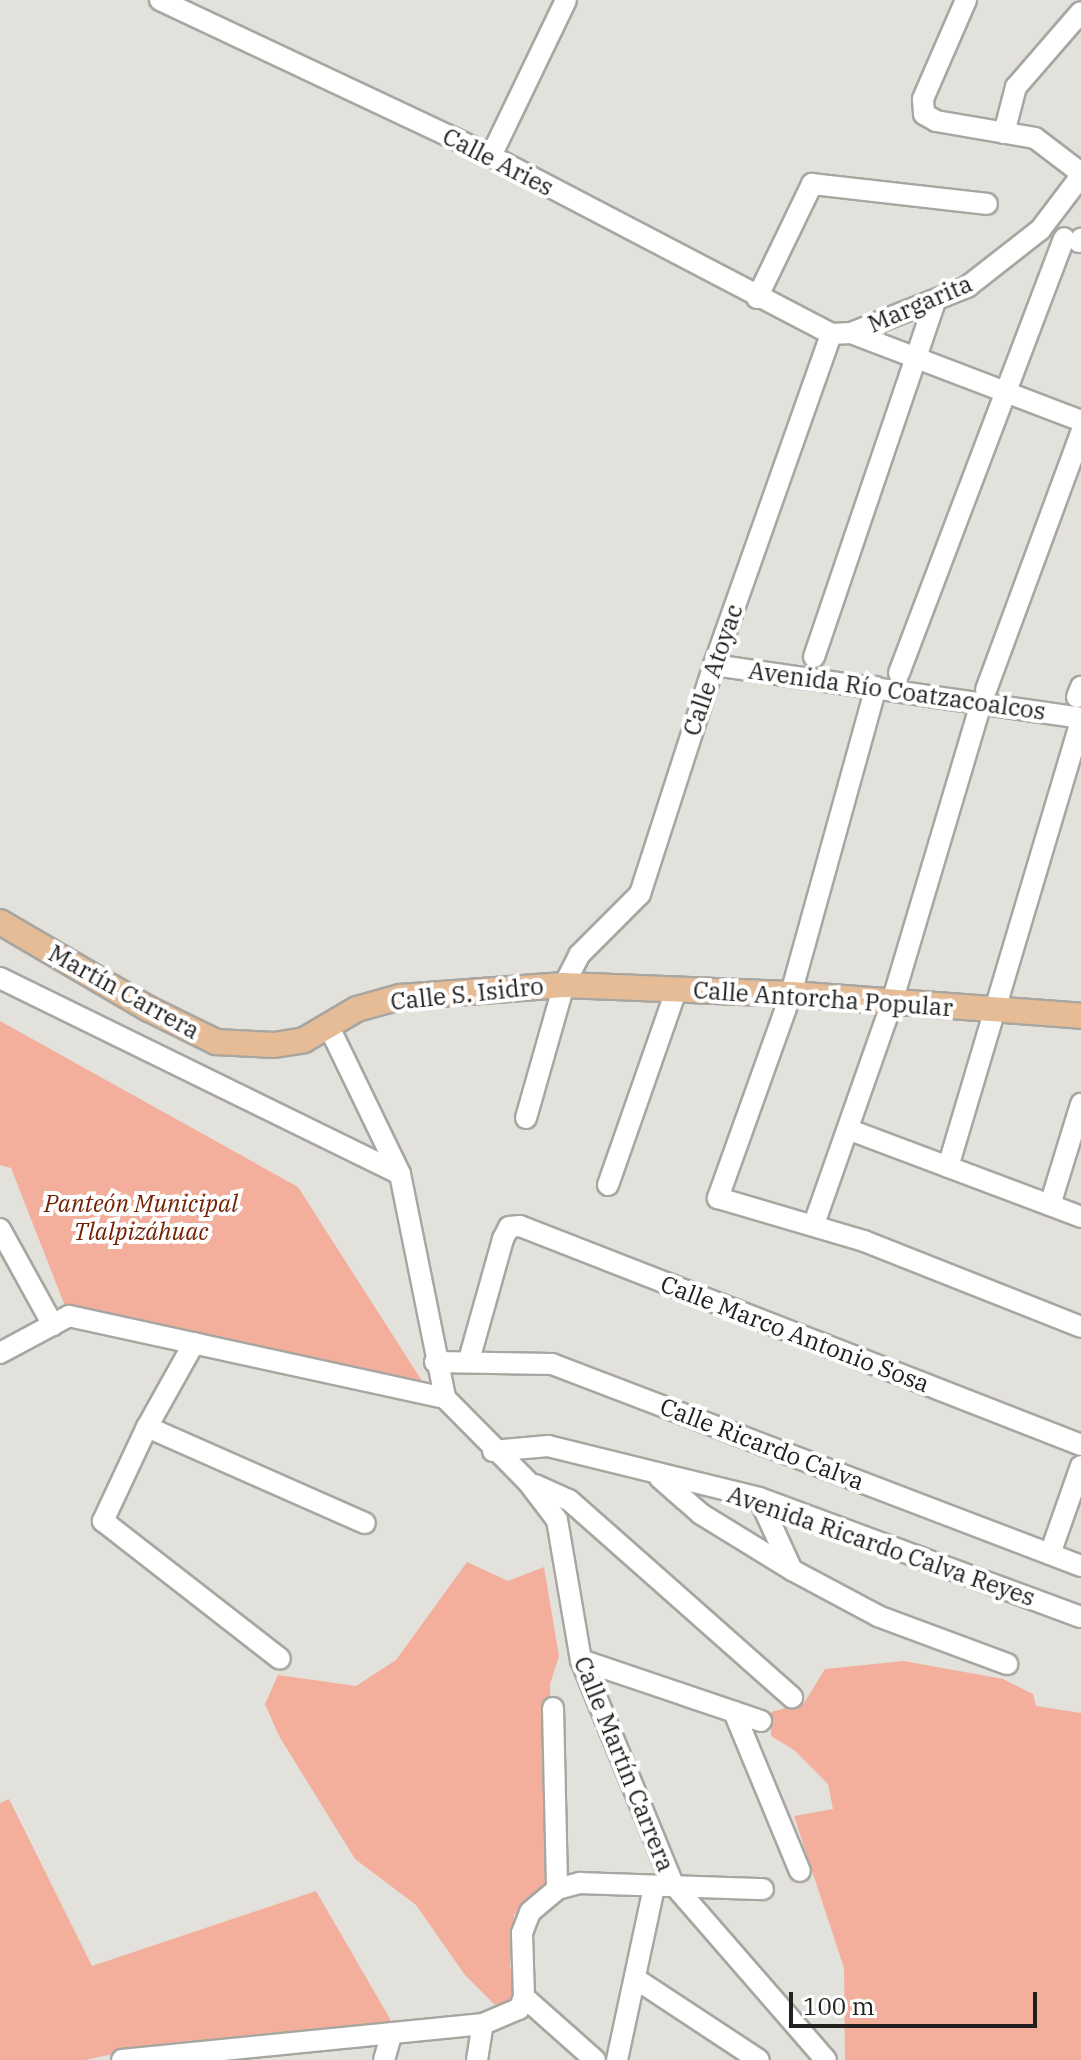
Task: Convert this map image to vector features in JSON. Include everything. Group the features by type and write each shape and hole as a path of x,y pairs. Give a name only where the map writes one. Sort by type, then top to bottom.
{"main road":[{"name":"Martín Carrera","path":"0,922 149,1009 216,1042 274,1045 330,1029"},
{"name":"Calle Antorcha Popular","path":"564,985 791,994 997,1013 1081,1016"},
{"name":"Calle S. Isidro","path":"330,1029 357,1009 400,997 564,985"}],"street":[{"name":"Calle Aries","path":"160,0 491,156 757,298 841,334 1081,421"},
{"path":"491,156 566,0"},
{"path":"966,0 923,99 924,114 936,121 1049,144 1081,175"},
{"path":"1004,133 1016,87 1081,12"},
{"name":"Margarita","path":"841,334 935,302 967,287 1040,230 1081,175"},
{"path":"757,298 812,184 987,204"},
{"path":"899,673 1002,394 1076,241 1040,230"},
{"path":"814,657 935,302"},
{"name":"Calle Atoyac","path":"526,1118 564,985 579,955 640,894 714,665 841,334"},
{"path":"814,1224 850,1130 892,1002 984,697 1081,433"},
{"name":"Avenida Río Coatzacoalcos","path":"714,665 876,687 1080,706"},
{"path":"876,687 791,994 718,1198 814,1224 1081,1327"},
{"path":"948,1167 997,1013 1080,706"},
{"path":"0,978 400,1174"},
{"path":"608,1185 677,988"},
{"path":"330,1029 400,1174 435,1362"},
{"path":"1050,1205 1081,1104"},
{"path":"850,1130 1081,1217"},
{"name":"Calle Marco Antonio Sosa","path":"469,1360 509,1227 520,1226 1081,1445"},
{"path":"0,1229 53,1325"},
{"path":"0,1353 69,1316 445,1398"},
{"path":"194,1343 147,1427 103,1521 280,1659"},
{"name":"Calle Ricardo Calva","path":"435,1362 469,1360 552,1364 1081,1566"},
{"name":"Calle Martín Carrera","path":"435,1362 445,1398 493,1451 528,1482 557,1520 581,1660 663,1886 826,2060"},
{"path":"147,1427 365,1523"},
{"name":"Avenida Ricardo Calva Reyes","path":"493,1451 548,1446 759,1498 1081,1617"},
{"path":"1050,1554 1081,1466"},
{"path":"657,1475 701,1514 792,1570 878,1616 1007,1664"},
{"path":"528,1482 569,1500 792,1697"},
{"path":"759,1498 792,1570"},
{"path":"581,1660 761,1721"},
{"path":"553,1708 557,1889"},
{"path":"734,1712 800,1871"},
{"path":"122,2060 292,2051 483,2024 509,2017 524,1997 522,1933 530,1912 557,1889 580,1883 763,1889"},
{"path":"617,2060 663,1886"},
{"path":"636,1979 759,2060"},
{"path":"524,1997 595,2060"},
{"path":"477,2060 483,2024"},
{"path":"384,2060 391,2036"}],"green space":[{"name":"Panteón Municipal Tlalpizáhuac","path":"0,1021 298,1187 424,1384 65,1306 11,1168 0,1165"},
{"path":"467,1562 508,1581 544,1567 559,1656 550,1684 555,1876 514,1915 510,1965 514,1992 507,2002 495,2005 465,1975 416,1905 355,1859 279,1736 265,1704 278,1675 356,1686 396,1660"},
{"path":"904,1661 1003,1679 1033,1694 1036,1706 1081,1713 1081,2060 845,2060 844,1968 794,1816 833,1809 828,1784 794,1750 771,1736 771,1712 804,1703 825,1669"},
{"path":"9,1799 92,1966 316,1891 393,2024 131,2050 85,2060 0,2060 0,1803"}]}
